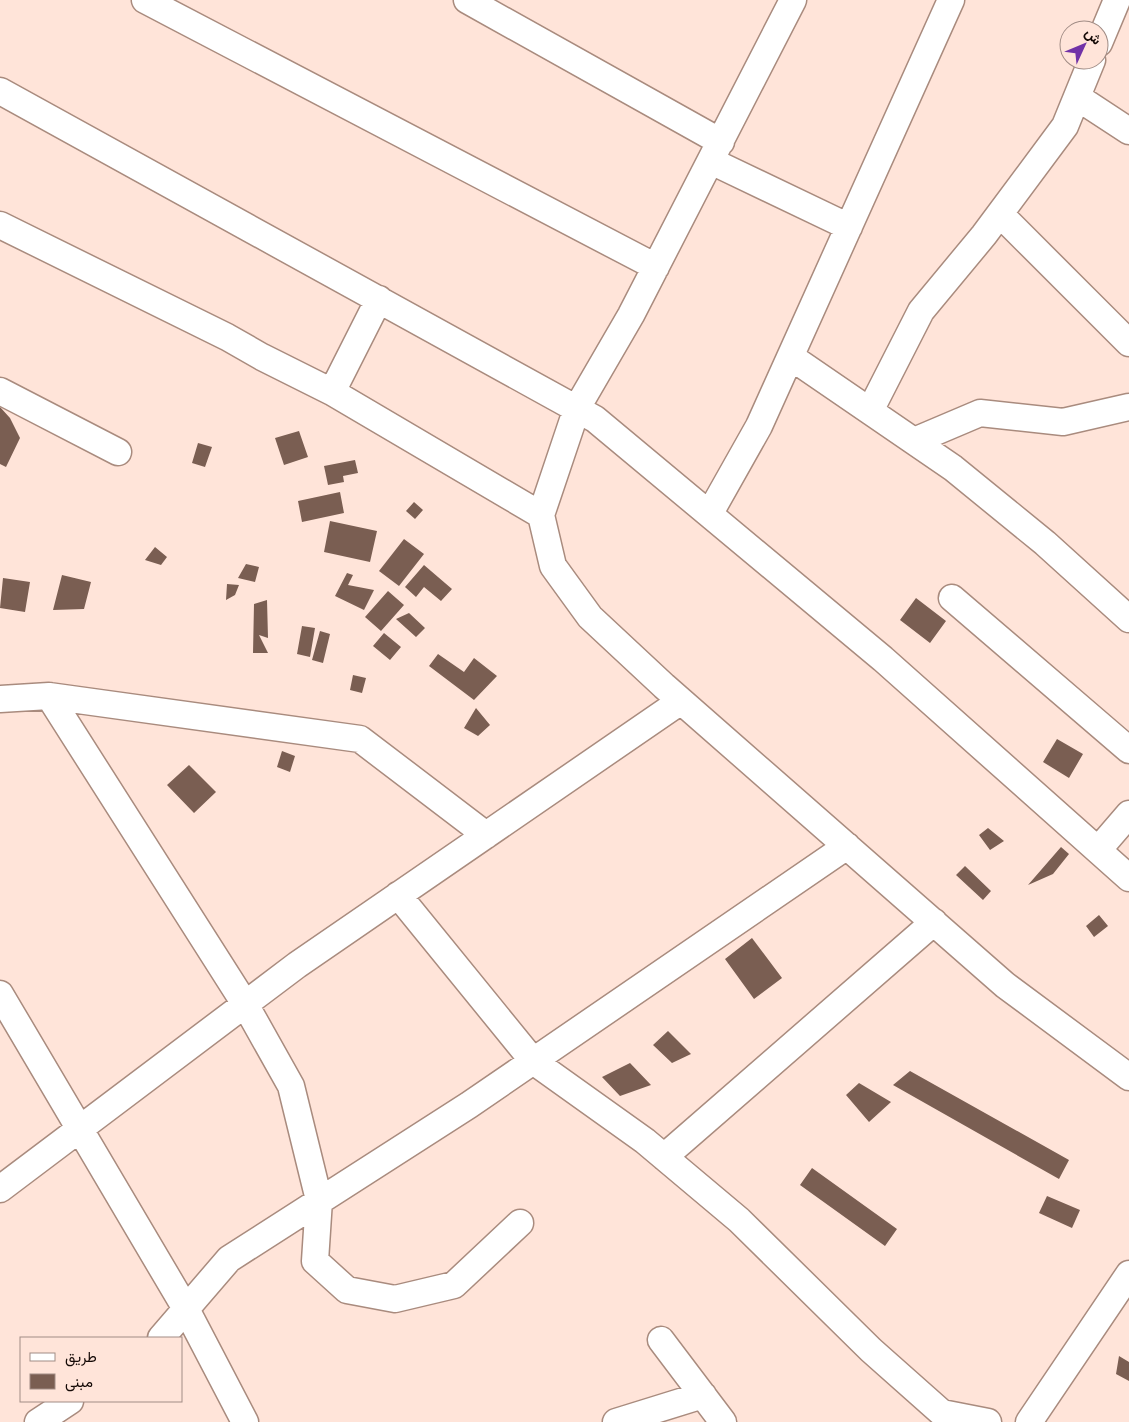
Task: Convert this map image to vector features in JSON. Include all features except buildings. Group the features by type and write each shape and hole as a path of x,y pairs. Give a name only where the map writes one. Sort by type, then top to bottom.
{"street":[{"path":"145,0 656,267"},
{"path":"467,0 716,152 849,227"},
{"path":"710,513 759,426 951,0"},
{"path":"1109,20 1117,0"},
{"path":"784,3 716,152 656,267 577,408 540,515 553,566 590,617 681,701 1005,985 1129,1077"},
{"path":"870,412 920,311 1000,214 1065,126 1088,70"},
{"path":"0,91 595,419 883,659 1129,878"},
{"path":"1077,97 1129,131"},
{"path":"1000,214 1129,343"},
{"path":"0,225 227,336 262,357 332,392 540,515"},
{"path":"332,392 379,299"},
{"path":"791,357 953,468 1045,543 1129,619"},
{"path":"0,391 118,452"},
{"path":"914,441 980,413 1063,422 1129,407"},
{"path":"952,598 1129,750"},
{"path":"0,699 49,696 360,739 486,835"},
{"path":"49,696 245,1004 291,1086 320,1200 316,1261 346,1290 395,1299 454,1285 520,1223"},
{"path":"0,1189 245,1004 398,895 681,701"},
{"path":"1098,850 1129,814"},
{"path":"162,1337 229,1259 533,1061 847,846"},
{"path":"398,895 533,1061 664,1157 739,1220 871,1350 945,1418 988,1422"},
{"path":"664,1157 934,922"},
{"path":"0,994 186,1309 245,1422"},
{"path":"1029,1422 1129,1274"},
{"path":"661,1340 723,1422"},
{"path":"616,1422 703,1395"},
{"path":"38,1422 68,1402"}]}
